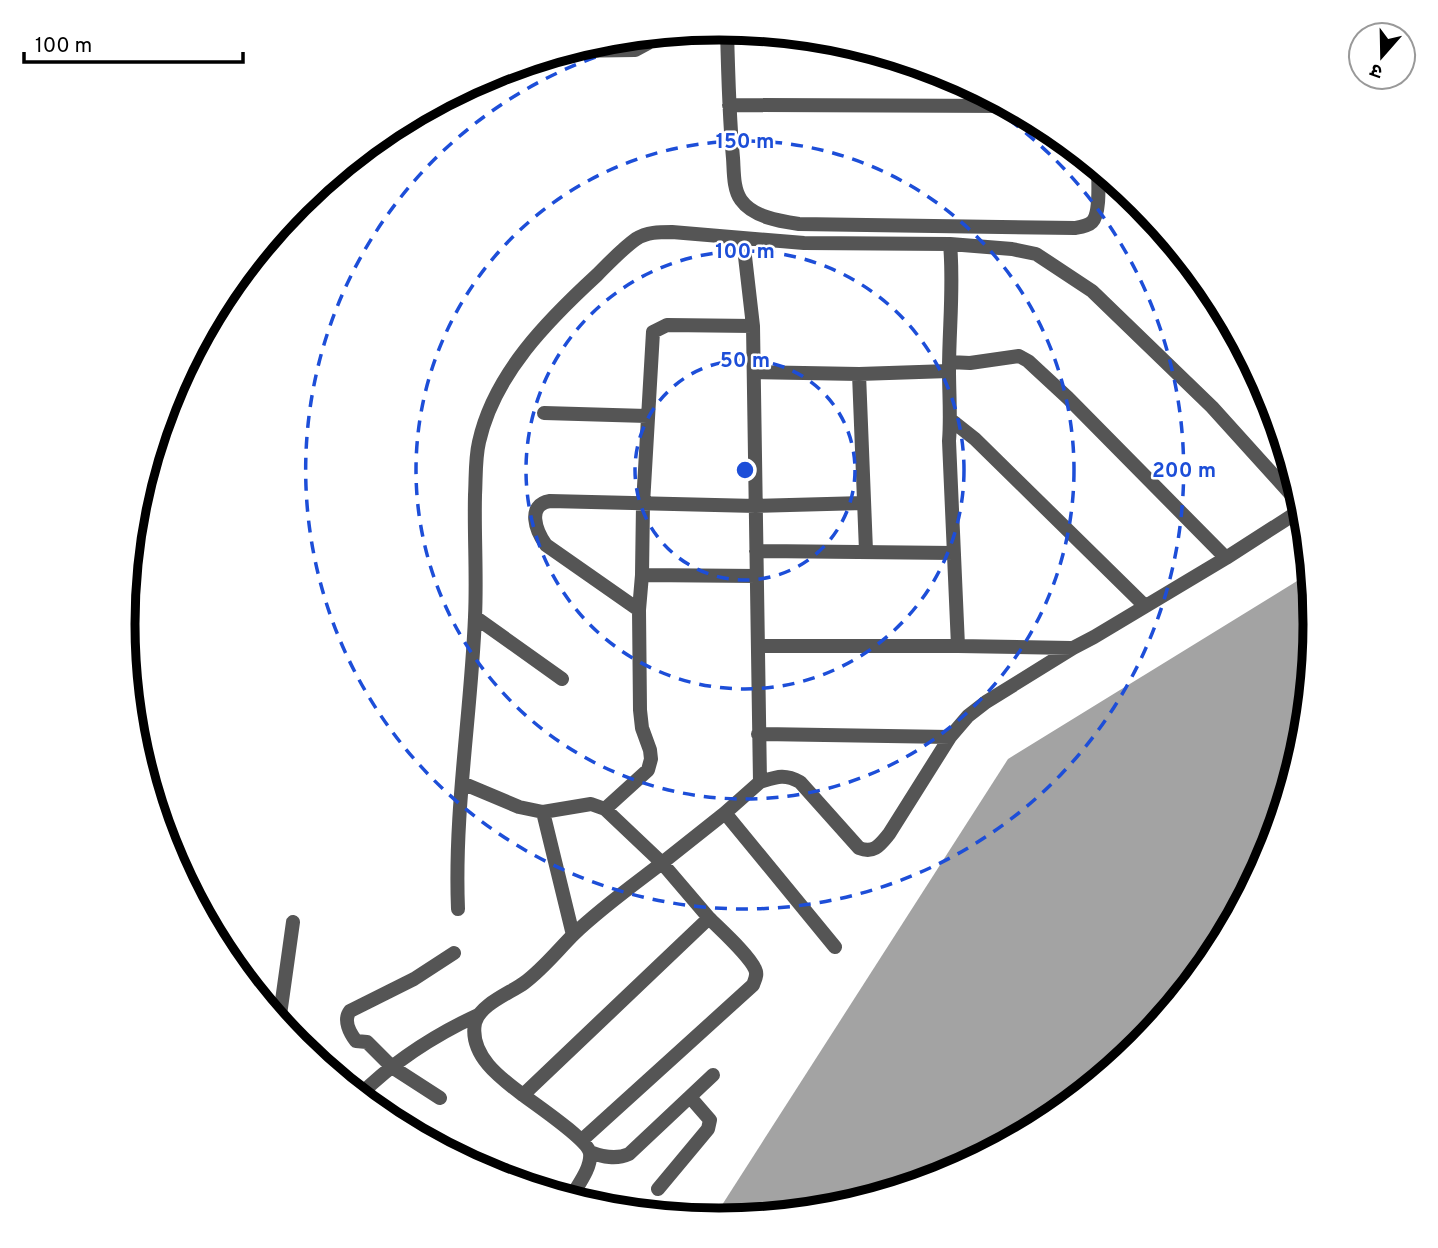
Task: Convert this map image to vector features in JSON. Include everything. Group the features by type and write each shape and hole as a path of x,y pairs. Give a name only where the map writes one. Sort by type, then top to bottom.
{"street":[{"path":"727,40 729,105 739,198 749,209 781,222 1075,228 1089,224 1095,216 1098,180"},
{"path":"609,50 635,50 645,45"},
{"path":"729,105 988,106"},
{"path":"458,909 456,870 459,814 475,617 476,459 479,440 497,393 526,349 569,300 637,239 653,232 804,243 950,244 1013,249 1036,254 1091,291 1212,407 1287,490"},
{"path":"743,239 753,326 760,782"},
{"path":"950,244 953,270 949,441 958,646"},
{"path":"606,809 648,770 651,759 640,710 639,610 653,332 667,325 753,326"},
{"path":"754,372 859,374 949,367 1019,356 1068,398 1226,558"},
{"path":"859,374 866,551"},
{"path":"544,413 647,416"},
{"path":"951,419 975,439 1145,606"},
{"path":"639,610 545,545 535,527 537,508 541,503 756,506 864,503"},
{"path":"367,1089 392,1067 435,1037 478,1015 484,1008 540,970 609,903 725,813 760,782 778,776 790,777 800,782 859,848 871,851 888,834 950,737 968,716 1073,648 1226,558 1293,515"},
{"path":"756,551 954,553"},
{"path":"642,575 757,576"},
{"path":"475,617 562,679"},
{"path":"758,646 1073,648"},
{"path":"758,734 950,737"},
{"path":"463,783 519,807 543,812 591,804 606,809 662,863 757,971 752,985 586,1146"},
{"path":"543,812 573,936"},
{"path":"725,813 835,947"},
{"path":"523,1095 709,918"},
{"path":"281,1010 293,922"},
{"path":"440,1098 392,1067 370,1045 354,1040 346,1020 350,1011 414,979 454,953"},
{"path":"478,1015 475,1041 484,1059 499,1077 598,1155 620,1158 629,1154 713,1075"},
{"path":"658,1189 710,1124 710,1120 690,1097"},
{"path":"575,1190 588,1166 586,1146"}],"shaded area":[{"path":"1301,578 1302,662 1298,700 1292,738 1272,812 1243,882 1225,916 1158,1009 1104,1063 1074,1087 1011,1130 977,1148 907,1177 833,1197 757,1207 720,1208 1008,759"}]}
